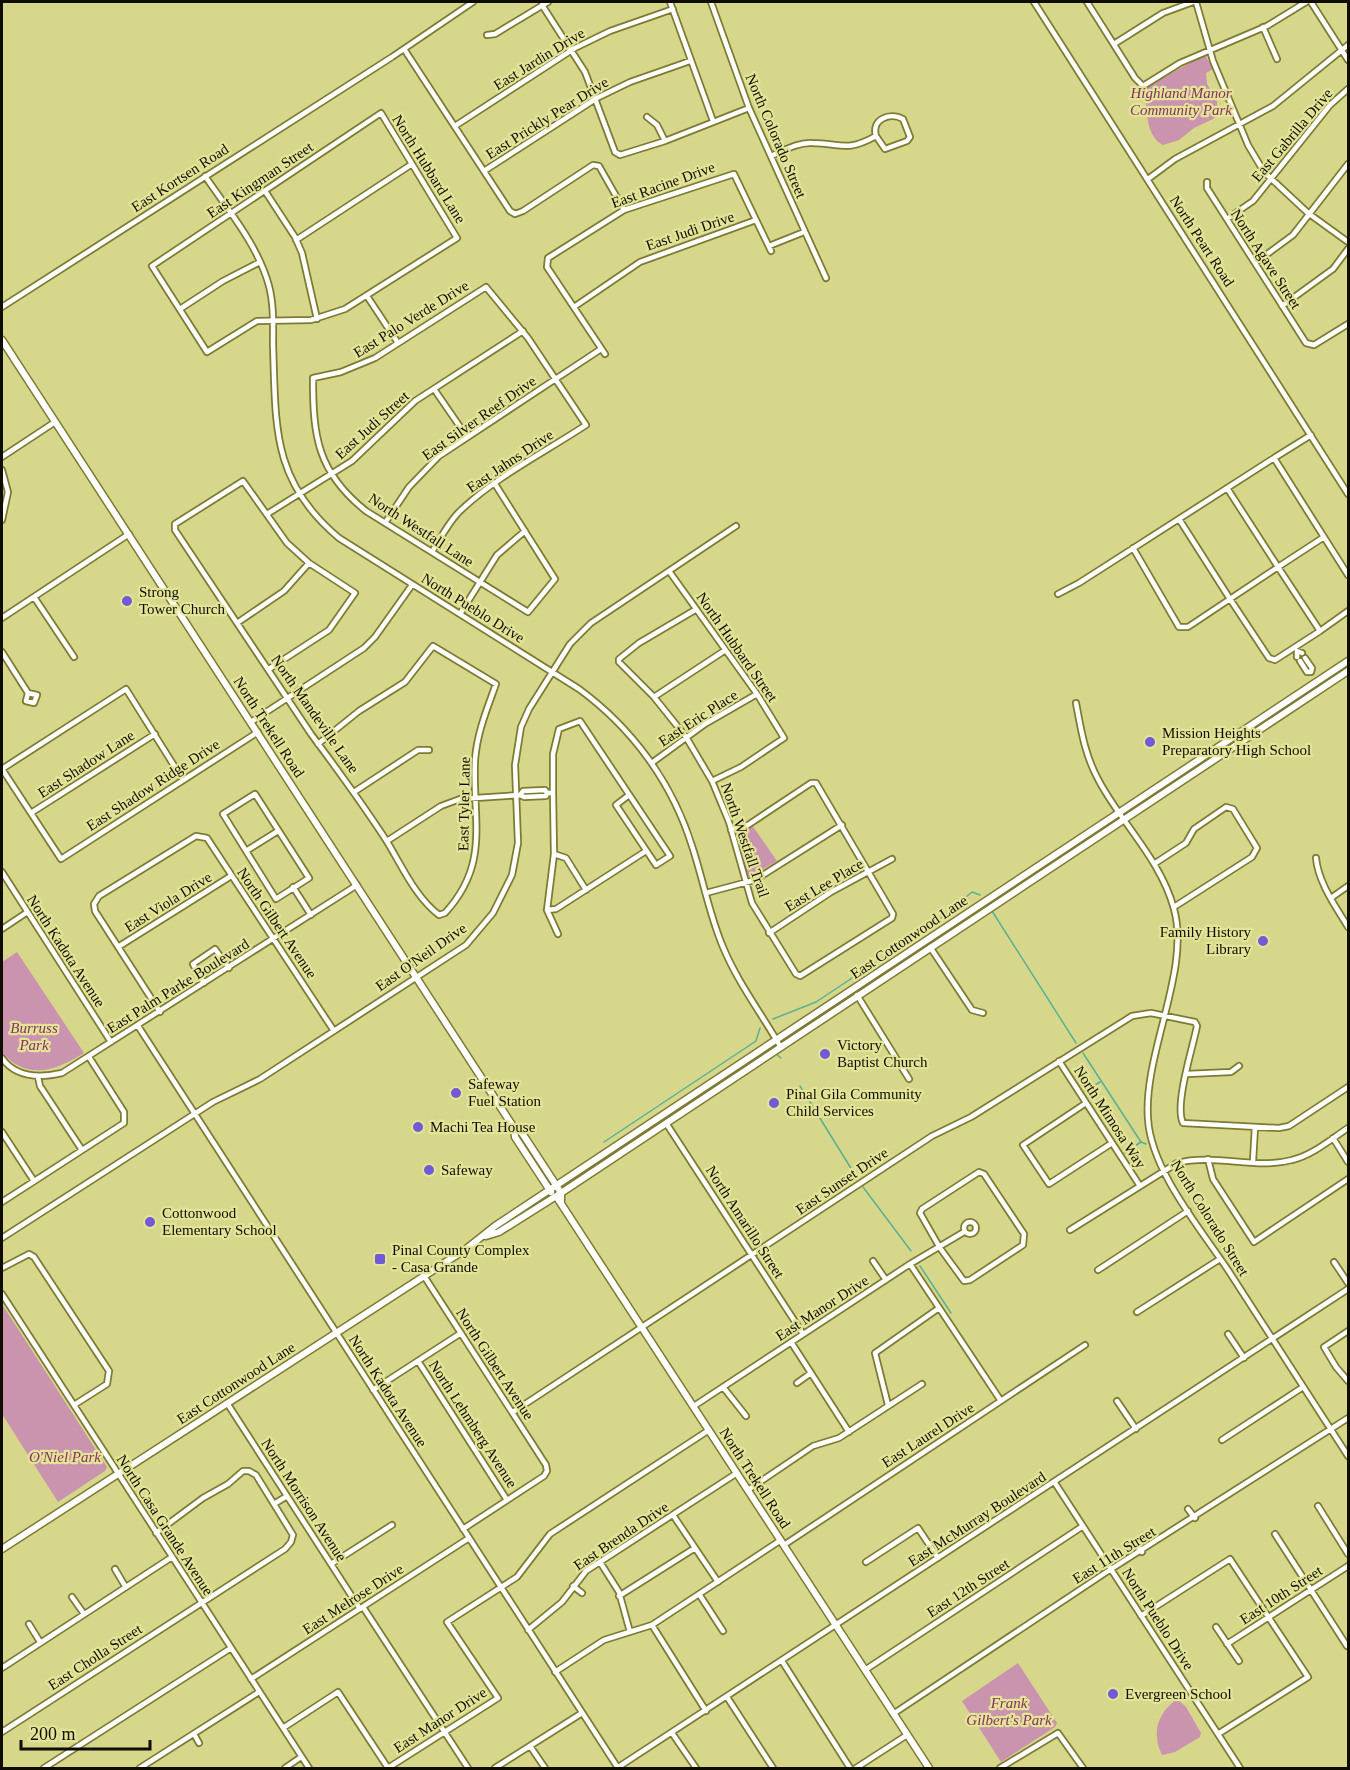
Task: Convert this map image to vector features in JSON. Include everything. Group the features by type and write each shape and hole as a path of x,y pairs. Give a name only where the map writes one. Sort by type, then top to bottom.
{"main road":[{"name":"North Trekell Road","path":"2,340 514,1128 522,1133 561,1193"},
{"name":"East Cottonwood Lane","path":"484,1236 499,1232 561,1193 930,947 1348,661"},
{"name":"East Cottonwood Lane","path":"2,1549 424,1276 556,1185 776,1040 1121,815 1348,671"},
{"name":"North Trekell Road","path":"514,1128 515,1137 549,1190 561,1201 929,1768"},
{"path":"633,1134 637,1142"},
{"path":"561,1193 561,1201"}],"street":[{"name":"East Kortsen Road","path":"2,307 371,68 404,49 473,2"},
{"path":"487,34 495,34 548,2"},
{"path":"670,2 713,121"},
{"name":"North Colorado Street","path":"711,2 749,108 826,278"},
{"name":"North Peart Road","path":"1034,2 1348,494"},
{"path":"1088,2 1135,78 1143,86 1180,63 1263,27 1306,2"},
{"path":"1114,44 1163,13 1195,2 1210,50 1248,146 1272,179 1310,215 1348,242"},
{"path":"1311,2 1348,60"},
{"path":"542,5 585,72 615,152 620,155 665,141 749,108"},
{"name":"East Jardin Drive","path":"455,126 572,50 610,31 673,9"},
{"path":"1263,27 1277,59"},
{"path":"1148,179 1175,159 1282,99 1348,45"},
{"path":"404,49 510,211 515,214 593,165 599,166 624,210"},
{"name":"East Prickly Pear Drive","path":"484,171 595,99 630,82 690,61"},
{"name":"East Gabrilla Drive","path":"1227,219 1253,201 1330,105 1348,89"},
{"name":"North Hubbard Lane","path":"367,296 457,238 381,113"},
{"name":"East Kingman Street","path":"180,309 152,266 381,113"},
{"path":"896,115 903,119 910,136 907,141 885,149 876,136 877,123 886,116 896,115"},
{"path":"647,117 657,125 665,141"},
{"path":"771,156 812,142 835,147 854,146 876,136"},
{"path":"296,240 412,164"},
{"path":"1255,263 1293,235 1348,164"},
{"name":"East Racine Drive","path":"574,307 547,267 548,258 624,210 670,197 727,174 734,174 756,220"},
{"name":"North Pueblo Drive","path":"206,176 261,262 270,294 273,321 276,427 280,449 289,475 300,494 318,518 339,538 552,672 603,707 652,762 682,816 722,946 734,971 780,1046"},
{"name":"North Agave Street","path":"1207,182 1207,188 1310,346 1348,324"},
{"path":"265,191 296,240 308,269 317,318"},
{"path":"756,220 770,248 804,232"},
{"name":"East Judi Drive","path":"574,307 640,262 756,220"},
{"path":"1282,306 1333,270 1348,249"},
{"path":"261,262 223,280 180,309 207,352 250,325 317,318 345,309 367,296 398,343"},
{"name":"East Palo Verde Drive","path":"313,378 359,366 486,287 522,331"},
{"path":"574,307 605,354"},
{"path":"522,331 556,380"},
{"name":"East Judi Street","path":"267,514 333,474 360,454 415,401 522,331"},
{"name":"East Silver Reef Drive","path":"385,523 423,471 467,437 602,349"},
{"name":"North Westfall Lane","path":"313,378 313,426 322,455 346,494 385,523 528,612 555,579 525,531"},
{"name":"East Jahns Drive","path":"432,552 457,515 495,484 586,425 556,380"},
{"path":"434,389 467,437"},
{"path":"2,457 56,422"},
{"path":"1058,594 1311,435"},
{"path":"1274,458 1348,575"},
{"path":"2,470 8,492 2,520"},
{"name":"North Mandeville Lane","path":"267,514 243,481 175,524 175,530 318,744 354,792 417,889 439,915"},
{"path":"460,614 497,555 525,531 495,484"},
{"path":"1227,488 1320,631"},
{"path":"2,493 8,492"},
{"path":"267,514 276,531 309,563 355,593 329,630 269,669"},
{"path":"1179,519 1269,658 1275,660 1301,656 1320,631 1348,611"},
{"name":"East O'Neil Drive","path":"2,1238 194,1114 260,1079 466,945 482,929 505,893 512,875 518,843 518,795 514,765 521,727 552,672 579,633 736,526"},
{"path":"2,618 129,534"},
{"path":"1133,548 1179,627 1188,627 1324,537"},
{"path":"237,623 284,591 309,563"},
{"name":"North Hubbard Street","path":"669,571 724,651 757,694 784,738 741,766 712,781"},
{"path":"251,722 369,643 412,585"},
{"path":"34,597 74,657"},
{"name":"North Westfall Trail","path":"695,609 639,643 619,659 622,668 654,698 686,737 712,781 731,830 752,903 796,974 800,976 892,918 893,914 868,872"},
{"name":"East Tyler Lane","path":"318,744 359,711 405,682 413,675 433,646 496,684 481,725 475,758 478,836 476,858 468,880 451,906 439,915"},
{"path":"654,698 724,651"},
{"path":"2,652 28,693"},
{"path":"1301,656 1307,672 1311,672 1317,682"},
{"path":"31,813 2,769 126,689 183,780"},
{"name":"East Eric Place","path":"652,762 686,737 757,694"},
{"name":"North Colorado Street","path":"1076,703 1084,745 1098,780 1154,864 1174,907 1178,931 1177,953 1148,1103 1148,1121 1153,1145 1164,1170 1188,1211 1348,1456"},
{"path":"558,934 547,910 554,854 550,793 553,754 559,729 580,721 670,856 656,866 616,805 629,795"},
{"name":"East Shadow Ridge Drive","path":"31,813 61,859 258,732"},
{"name":"East Shadow Lane","path":"31,813 155,735"},
{"path":"354,792 418,750 429,750"},
{"path":"731,830 748,825 811,783 816,783 868,872"},
{"path":"387,841 441,806 476,797 546,796 550,793"},
{"path":"255,794 309,878 276,899 246,851 222,814 255,794"},
{"path":"1154,864 1186,843 1194,829 1226,807 1233,809 1257,848 1252,856 1174,907"},
{"path":"706,894 762,876 842,825"},
{"path":"246,851 278,831"},
{"name":"North Gilbert Avenue","path":"118,947 95,910 94,904 99,896 196,836 207,838 334,1031"},
{"path":"547,910 556,909 646,850"},
{"path":"554,854 566,858 586,890"},
{"path":"1316,858 1317,867 1348,927"},
{"name":"East Lee Place","path":"769,933 831,892 892,859"},
{"name":"North Kadota Avenue","path":"2,872 111,1042"},
{"name":"East Viola Drive","path":"118,947 231,876"},
{"name":"East Palm Parke Boulevard","path":"38,1077 62,1073 89,1057 357,885"},
{"path":"1331,897 1348,886"},
{"path":"293,887 311,915"},
{"path":"2,929 27,913"},
{"path":"118,947 160,1011"},
{"path":"930,947 972,1010 982,1013"},
{"path":"204,983 193,964 215,949 229,968"},
{"path":"857,995 909,1079"},
{"name":"East Sunset Drive","path":"513,1412 932,1136 971,1116 1132,1016 1145,1013 1195,1022 1197,1026 1187,1074"},
{"name":"North Kadota Avenue","path":"138,1026 618,1768"},
{"path":"2,1202 124,1123 124,1112 89,1057"},
{"name":"North Mimosa Way","path":"1059,1061 1140,1186"},
{"path":"3,1063 28,1075 38,1077 40,1086 82,1150"},
{"path":"1239,1066 1231,1072 1187,1074 1182,1102 1183,1123 1255,1127 1289,1126 1348,1087"},
{"path":"1086,1103 1023,1145 1049,1184 1112,1143"},
{"name":"North Amarillo Street","path":"666,1123 803,1334"},
{"path":"1253,1161 1255,1127"},
{"path":"1070,1230 1177,1163 1193,1159 1276,1163 1294,1160 1348,1128"},
{"path":"2,1134 34,1181"},
{"path":"1333,1138 1348,1162"},
{"path":"1208,1159 1213,1179 1254,1242 1348,1179"},
{"path":"974,1174 984,1174 1024,1234 1023,1245 970,1280 964,1281 940,1248 921,1219 922,1209 974,1174"},
{"path":"1098,1269 1188,1211"},
{"name":"East Manor Drive","path":"694,1406 910,1263 940,1248 964,1232"},
{"path":"2,1268 21,1256 29,1254 34,1257 109,1371 107,1384 74,1405"},
{"path":"1137,1312 1220,1259"},
{"path":"873,1261 886,1280"},
{"path":"1334,1262 1348,1283"},
{"path":"910,1263 1001,1401"},
{"name":"North Gilbert Avenue","path":"424,1276 546,1465 544,1476 507,1500"},
{"name":"East McMurray Boulevard","path":"618,1768 1348,1289"},
{"name":"North Casa Grande Avenue","path":"2,1294 309,1768"},
{"path":"888,1406 875,1353 939,1308"},
{"path":"1348,1331 1324,1347 1348,1381"},
{"path":"373,1390 461,1334"},
{"path":"1228,1334 1244,1358"},
{"path":"791,1342 849,1432"},
{"name":"East Laurel Drive","path":"555,1672 604,1640 652,1625 1085,1345"},
{"name":"North Lehmberg Avenue","path":"418,1361 507,1500"},
{"path":"797,1383 811,1373"},
{"path":"748,1490 813,1446 849,1432 922,1384"},
{"path":"723,1387 746,1416"},
{"path":"1222,1440 1303,1387"},
{"path":"1117,1401 1136,1429"},
{"name":"North Morrison Avenue","path":"227,1403 331,1564 468,1768"},
{"name":"East 11th Street","path":"893,1714 1111,1570 1348,1418"},
{"name":"East Manor Drive","path":"283,1728 338,1692 388,1768 498,1698 447,1622 517,1576 550,1534 710,1430"},
{"name":"East Cholla Street","path":"2,1732 291,1542 293,1535 256,1475 249,1470 243,1471 228,1484 204,1498 156,1533"},
{"name":"East Brenda Drive","path":"528,1630 562,1602 586,1571 737,1473"},
{"name":"North Pueblo Drive","path":"1055,1483 1240,1768"},
{"path":"274,1504 287,1496"},
{"path":"463,1529 507,1500"},
{"path":"1317,1506 1348,1554"},
{"path":"1188,1509 1195,1518"},
{"path":"673,1515 718,1582"},
{"path":"331,1564 392,1525"},
{"name":"East 12th Street","path":"865,1670 1083,1526"},
{"path":"866,1562 918,1528 938,1558"},
{"path":"1275,1534 1347,1646"},
{"name":"East Melrose Drive","path":"251,1680 469,1538"},
{"path":"1135,1543 1142,1552"},
{"path":"620,1596 695,1548"},
{"path":"2,1668 172,1557"},
{"path":"1141,1616 1230,1558 1269,1617 1308,1677 1218,1734"},
{"path":"600,1562 620,1596 630,1632"},
{"name":"East 10th Street","path":"1227,1644 1348,1566"},
{"path":"115,1569 125,1586"},
{"path":"573,1586 582,1593"},
{"path":"699,1594 723,1631"},
{"path":"72,1597 84,1614"},
{"path":"29,1624 40,1642"},
{"path":"652,1625 706,1711"},
{"path":"1216,1627 1239,1661"},
{"path":"44,1768 231,1648"},
{"path":"782,1661 850,1768"},
{"path":"140,1768 259,1692"},
{"path":"727,1697 773,1768"},
{"path":"495,1768 582,1713"},
{"path":"672,1733 696,1768"},
{"path":"1000,1768 1058,1733 1083,1768"},
{"path":"194,1734 199,1743"},
{"path":"856,1768 907,1735"},
{"path":"530,1746 545,1768"},
{"path":"285,1768 302,1757"}],"green space":[{"name":"Highland Manor Community Park","path":"1205,55 1213,69 1206,73 1207,84 1217,101 1217,114 1213,119 1194,128 1179,140 1163,145 1152,134 1148,119 1146,87"},
{"path":"752,825 777,861 749,877 735,844 734,832"},
{"name":"Burruss Park","path":"17,952 84,1053 63,1065 31,1070 11,1061 2,1052 2,962"},
{"name":"O'Niel Park","path":"2,1304 107,1467 105,1471 58,1502 2,1414"},
{"name":"Frank Gilbert's Park","path":"1018,1663 1057,1723 1055,1727 1001,1762 962,1701"},
{"path":"1177,1699 1186,1707 1201,1733 1200,1737 1175,1752 1162,1755 1157,1739 1158,1724 1165,1710"}],"waterway":[{"path":"941,918 972,892 980,895"},
{"path":"992,911 1076,1043"},
{"path":"773,1019 816,1002 938,921"},
{"path":"604,1142 756,1041 760,1028"},
{"path":"1083,1053 1141,1142 1146,1144"},
{"path":"776,1054 781,1058"},
{"path":"1085,1091 1100,1082"},
{"path":"800,1086 857,1178"},
{"path":"1124,1153 1141,1142"},
{"path":"863,1187 911,1251"},
{"path":"920,1266 951,1313"}],"place":[{"name":"Strong Tower Church","path":"127,601"},
{"name":"Mission Heights Preparatory High School","path":"1150,742"},
{"name":"Family History Library","path":"1263,941"},
{"name":"Victory Baptist Church","path":"825,1054"},
{"name":"Safeway Fuel Station","path":"456,1093"},
{"name":"Pinal Gila Community Child Services","path":"774,1103"},
{"name":"Machi Tea House","path":"418,1127"},
{"name":"Safeway","path":"429,1170"},
{"name":"Cottonwood Elementary School","path":"150,1222"},
{"name":"Pinal County Complex - Casa Grande","path":"380,1259"},
{"name":"Evergreen School","path":"1113,1694"}]}
